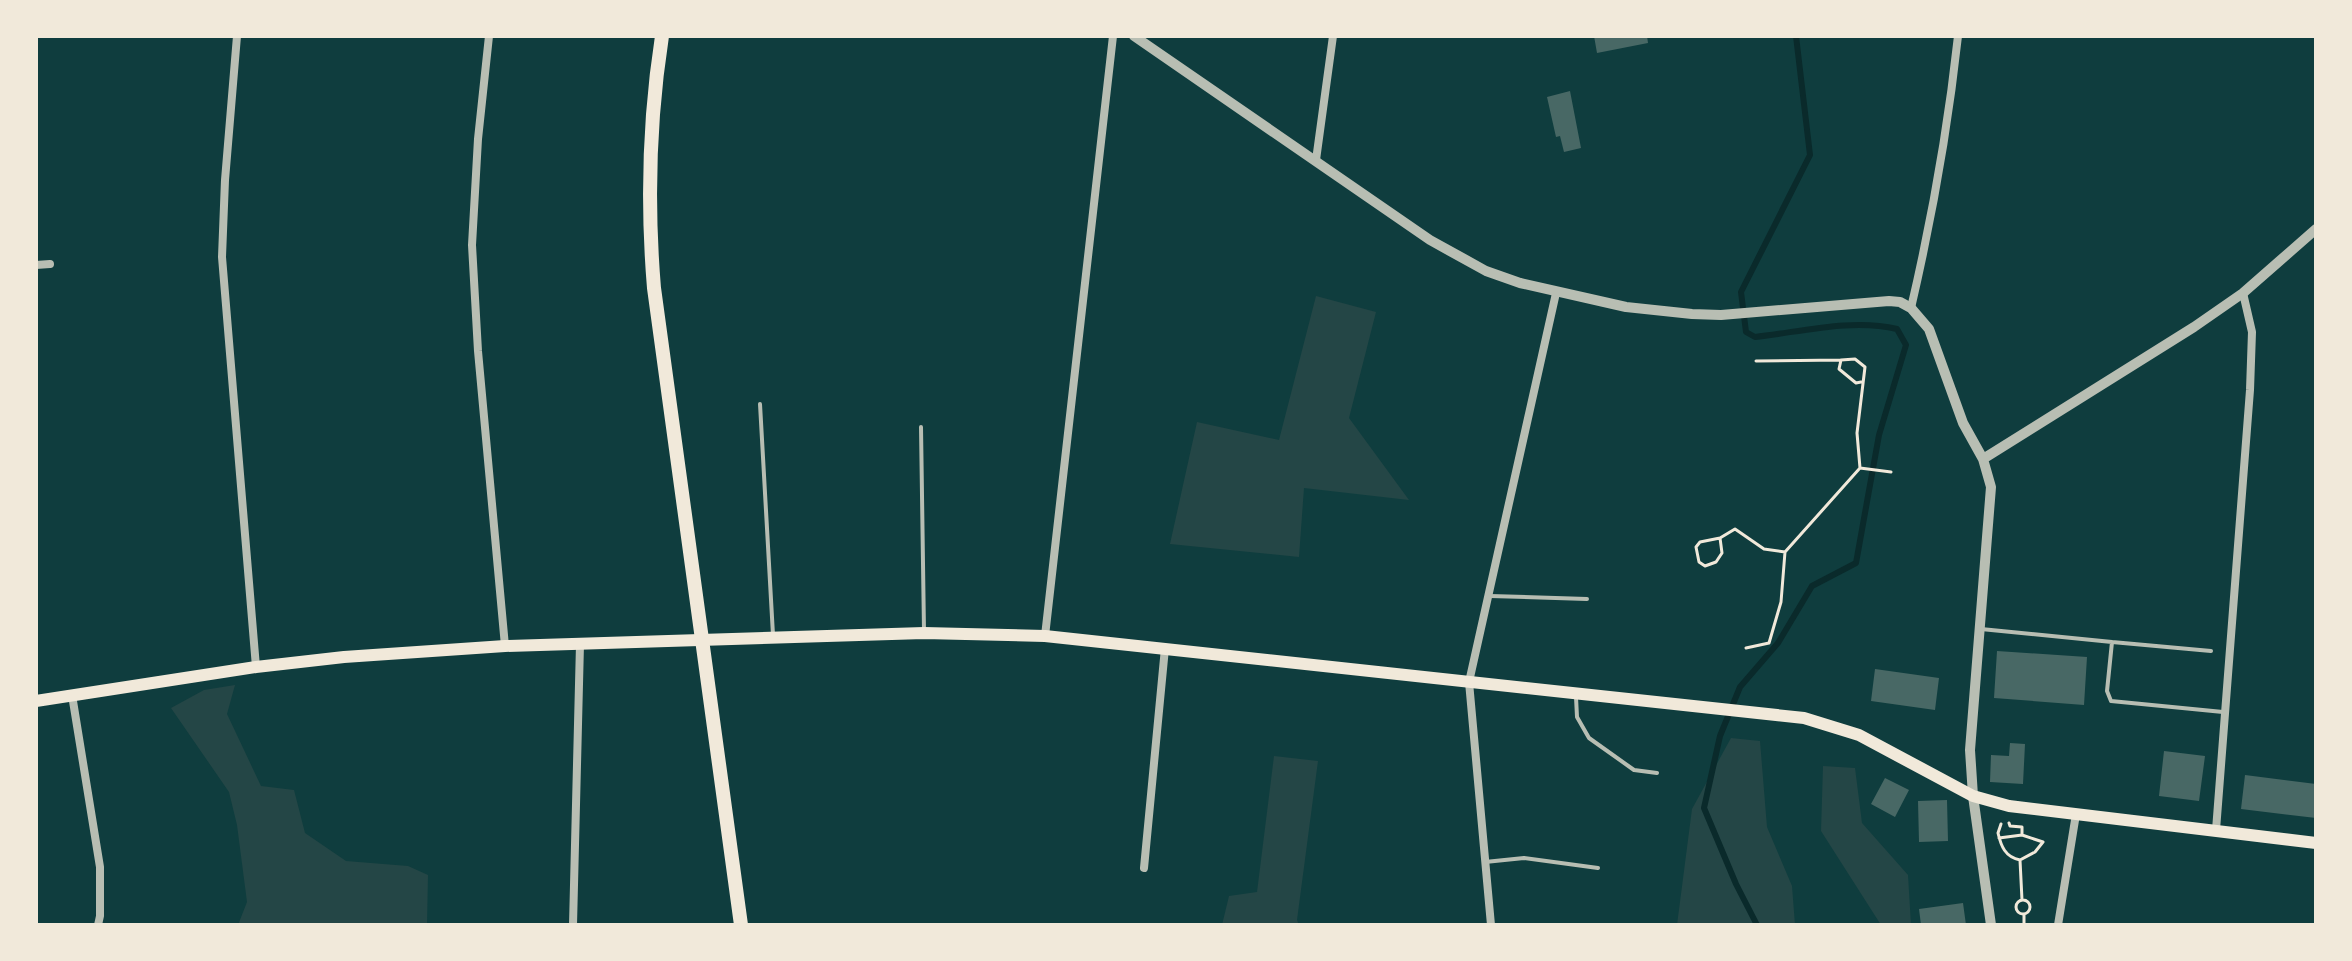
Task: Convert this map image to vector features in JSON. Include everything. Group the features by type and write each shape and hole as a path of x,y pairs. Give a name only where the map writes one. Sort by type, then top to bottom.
{"main road":[{"path":"662,36 651,150 651,254 661,354 741,925"},
{"path":"36,701 256,667 344,657 505,646 924,633 1045,636 1804,718 1859,735 1973,796 2009,806 2316,843"}],"street":[{"path":"237,36 222,257 256,667"},
{"path":"489,36 478,139 472,245 478,351 505,646"},
{"path":"1045,636 1113,36"},
{"path":"1134,36 1430,240 1491,273 1556,293 1639,309 1721,315 1889,301 1900,302 1923,319 1969,438 1983,459 1991,487 1970,750 1973,796 1991,925"},
{"path":"1316,160 1333,36"},
{"path":"1911,308 1924,255 1948,122 1958,36"},
{"path":"1983,459 2194,327 2243,293 2316,229"},
{"path":"36,265 50,264"},
{"path":"1491,925 1469,682 1556,293"},
{"path":"2216,830 2250,390 2252,332 2243,293"},
{"path":"573,925 580,644"},
{"path":"1144,868 1165,648"},
{"path":"72,695 100,867 98,925"},
{"path":"2058,925 2076,814"}],"lane":[{"path":"760,404 773,638"},
{"path":"921,427 924,633"},
{"path":"1487,596 1587,599"},
{"path":"1978,629 2211,651"},
{"path":"2112,642 2107,691 2111,701 2223,712"},
{"path":"1576,694 1577,717 1589,738 1634,770 1657,773"},
{"path":"1485,862 1524,858 1598,868"}],"path":[{"path":"1746,648 1769,643 1781,602 1785,552 1860,468 1857,433 1865,367 1855,359 1756,361"},
{"path":"1841,360 1839,369 1856,383 1861,382"},
{"path":"1860,468 1891,472"},
{"path":"1720,538 1722,553 1716,562 1705,566 1699,562 1696,547 1700,542 1720,538 1735,529 1764,549 1785,552"},
{"path":"2009,823 2010,826 2022,827 2022,835"},
{"path":"2001,824 1998,828 1999,838 2006,853 2020,860"},
{"path":"1999,838 2022,835 2043,842 2035,852 2020,860"},
{"path":"2020,860 2022,900 2016,908 2024,914"},
{"path":"2022,900 2029,905 2029,910 2024,914"},
{"path":"2024,914 2024,925"}],"shaded area":[{"path":"1316,296 1376,312 1349,418 1409,500 1304,488 1299,557 1170,544 1197,422 1279,440"},
{"path":"235,685 227,714 261,786 294,790 305,833 346,861 408,866 428,875 427,925 238,925 247,902 237,825 229,792 171,708 204,690"},
{"path":"1731,738 1760,741 1767,827 1792,886 1795,925 1677,925 1692,809"},
{"path":"1274,756 1318,761 1297,920 1299,925 1222,925 1229,896 1257,892"},
{"path":"1823,766 1855,768 1862,823 1908,875 1911,925 1881,925 1821,831"}],"building":[{"path":"1594,36 1647,36 1648,43 1597,53"},
{"path":"1570,91 1581,148 1564,152 1560,136 1556,137 1547,97"},
{"path":"1997,651 2087,657 2084,705 1994,698"},
{"path":"1875,669 1939,678 1935,710 1871,701"},
{"path":"2010,743 2025,744 2023,784 1990,782 1991,755 2009,756"},
{"path":"2164,751 2205,756 2199,801 2159,796"},
{"path":"2245,775 2316,784 2316,818 2241,809"},
{"path":"1885,778 1909,790 1895,817 1871,804"},
{"path":"1947,800 1948,841 1919,842 1918,801"},
{"path":"1963,903 1966,925 1921,925 1919,909"}],"waterway":[{"path":"1757,925 1704,808 1720,736 1740,687 1778,643 1812,586 1856,563 1879,435 1906,345 1897,329 1880,326 1844,325 1755,337 1746,332 1741,292 1810,155 1796,36"}]}
